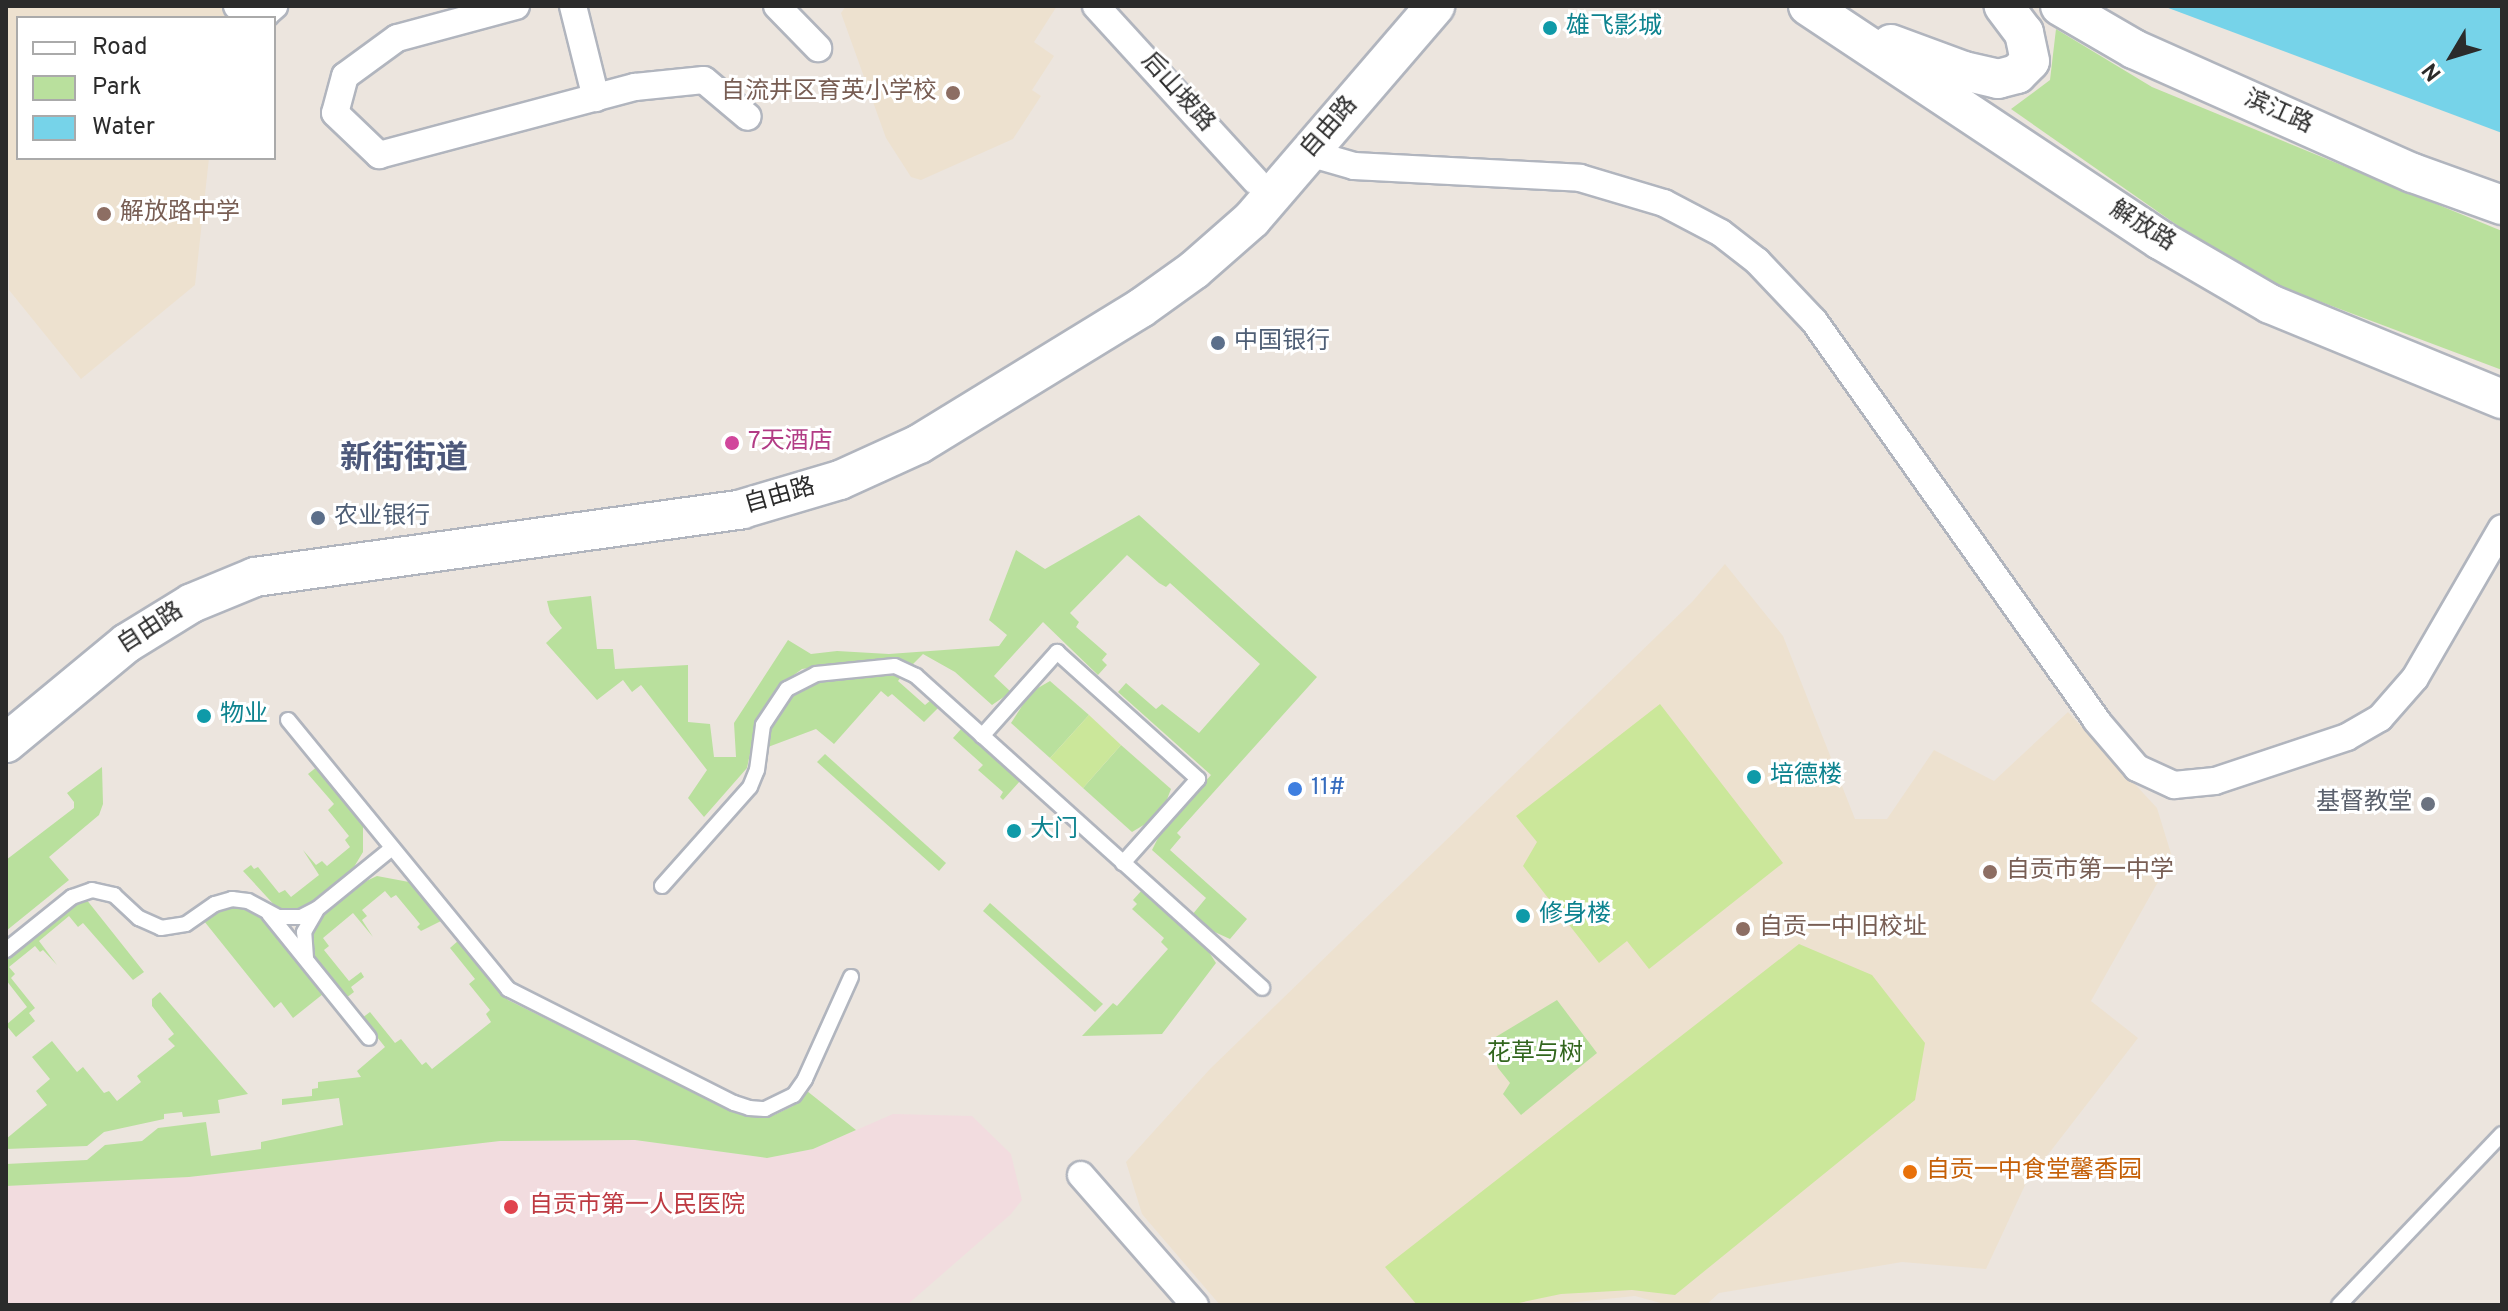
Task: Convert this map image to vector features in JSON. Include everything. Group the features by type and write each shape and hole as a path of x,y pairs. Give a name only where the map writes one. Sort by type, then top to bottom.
{"main road":[{"name":"自由路","path":"6,714 116,624 182,583 250,554 734,485 833,459 908,426 1128,291 1183,252 1236,205 1407,6"},
{"name":"自由路","path":"6,743 127,643 192,603 255,577 742,509 840,480 905,450 994,401 1194,270 1252,219 1435,6"},
{"path":"1822,15 1964,71 1998,79 2017,74 2030,61 2024,33 2004,6"},
{"name":"滨江路","path":"2060,6 2134,49 2413,173 2502,205"},
{"name":"解放路","path":"1822,15 2160,240 2270,304 2502,399"}],"street":[{"path":"237,6 266,13 274,6"},
{"path":"516,6 397,38 345,76 335,113 379,155 635,87 704,80 748,117"},
{"path":"573,6 596,98"},
{"path":"777,6 818,48"},
{"name":"后山坡路","path":"1096,6 1256,181"},
{"path":"1309,153 1354,166 1580,178 1664,203 1721,233 1757,261 1814,321 2096,720 2137,768 2174,785 2215,781 2347,737 2380,718 2415,678 2502,528"},
{"path":"1081,1175 1195,1305"}],"lane":[{"path":"982,736 1057,652 1198,779 1123,863"},
{"path":"662,886 750,787 757,770 763,725 782,695 802,678 887,665 902,668 982,736 1262,988"},
{"path":"288,720 508,989 749,1108 773,1107 799,1089 851,977"},
{"path":"310,966 303,938 308,921 317,909 392,848"},
{"path":"6,950 72,897 92,890 114,895 139,918 161,928 186,924 226,900 248,901 266,911 293,918 317,909"},
{"path":"266,911 369,1038"},
{"path":"2339,1305 2502,1134"}],"shaded area":[{"name":"解放路中学","path":"6,6 255,6 247,16 16,16 16,160 209,160 195,285 81,379 9,290"},
{"name":"自流井区育英小学校","path":"846,6 1057,6 1034,42 1054,56 1032,90 1041,96 1013,139 921,180 911,177 886,138 841,13"},
{"name":"自贡一中旧校址","path":"1725,564 1783,636 1855,819 1887,819 1934,750 1994,781 2068,712 2157,808 2172,857 2091,1001 2138,1038 2026,1183 1986,1269 1902,1262 1719,1293 1706,1305 1668,1305 1635,1296 1547,1305 1220,1305 1142,1214 1126,1162 1210,1069 1692,602"},
{"name":"自贡市第一人民医院","path":"893,1114 972,1116 1011,1154 1022,1200 1010,1215 907,1305 6,1305 6,1186 189,1177 500,1141 635,1140 767,1158 813,1149"}],"green space":[{"path":"2056,29 2152,87 2502,231 2502,370 2247,274 2011,109 2050,80"},
{"path":"1139,515 1317,677 1177,833 1181,837 1170,850 1247,919 1230,939 1208,929 1192,915 1206,898 1152,850 1161,832 1211,775 1118,692 1126,683 1156,709 1162,704 1199,733 1260,664 1170,583 1166,587 1159,583 1127,555 1070,613 1079,622 1076,627 1107,654 1102,660 1107,665 1098,675 1043,622 994,676 1011,692 992,705 955,672 923,654 912,665 886,658 802,669 779,686 756,725 747,768 704,817 688,798 707,770 641,685 632,692 623,680 597,700 546,643 562,628 550,613 547,601 591,596 597,649 613,649 615,669 688,665 688,722 710,724 714,757 736,757 734,723 788,640 811,654 837,651 889,654 999,646 1007,635 989,620 1016,550 1045,569"},
{"path":"880,674 901,677 898,681 925,705 931,700 939,707 924,722 892,694 888,697 881,691 834,744 816,729 768,747 769,730 787,700 800,688 815,682"},
{"path":"1050,681 1089,715 1050,758 1011,723 1031,692"},
{"path":"1660,704 1783,863 1649,969 1627,941 1599,963 1523,866 1537,842 1516,816"},
{"path":"1089,715 1121,745 1083,788 1050,758"},
{"path":"962,728 1020,781 1003,800 1000,797 1003,792 978,770 983,765 953,738"},
{"path":"1121,745 1171,789 1166,802 1152,820 1132,832 1083,788"},
{"path":"825,754 946,863 939,871 817,762"},
{"path":"318,766 363,824 363,852 351,872 314,903 299,910 278,909 243,871 251,865 254,869 258,867 279,893 285,890 291,897 319,875 303,850 316,865 322,861 327,866 350,847 345,840 349,836 328,810 334,804 308,774"},
{"path":"102,767 103,804 99,815 49,857 69,880 6,931 6,860 74,808 74,802 67,793"},
{"path":"377,876 409,882 443,920 421,931 417,927 420,924 396,895 391,898 385,891 362,910 367,916 362,920 373,937 353,913 323,938 329,946 324,950 349,981 361,972 364,977 351,987 354,992 346,998 315,958 312,933 324,913 360,884"},
{"path":"1142,890 1207,949 1216,963 1162,1034 1082,1036 1113,1003 1117,1006 1168,949 1161,942 1164,938 1132,909 1137,904 1133,900"},
{"path":"86,899 144,972 133,980 83,923 78,927 69,916 39,941 57,965 35,946 9,967 15,974 11,978 35,1008 29,1013 35,1021 16,1037 6,1025 27,1007 6,980 6,959 72,906"},
{"path":"990,903 1103,1004 1095,1012 983,911"},
{"path":"229,907 245,907 258,915 323,994 293,1018 281,1002 274,1008 204,921"},
{"path":"459,940 508,1000 731,1110 752,1116 774,1115 793,1106 807,1091 856,1130 813,1149 767,1158 635,1140 500,1141 189,1177 6,1186 6,1164 87,1160 105,1145 142,1141 158,1128 206,1122 211,1156 261,1149 261,1142 343,1125 339,1098 282,1105 282,1099 312,1096 312,1089 318,1088 318,1082 361,1077 357,1071 385,1047 362,1018 370,1012 395,1043 401,1039 422,1065 426,1062 432,1069 491,1022 486,1014 490,1010 469,984 475,979 450,948"},
{"path":"1799,944 1872,975 1925,1043 1915,1100 1675,1295 1632,1290 1561,1294 1509,1305 1417,1305 1385,1267"},
{"path":"160,992 248,1094 218,1100 220,1113 183,1117 182,1112 164,1114 164,1119 104,1132 87,1146 6,1149 6,1139 47,1105 36,1091 50,1079 32,1057 52,1041 77,1072 83,1067 104,1093 109,1091 117,1101 141,1082 137,1076 175,1046 168,1039 174,1034 152,1006 152,999"},
{"name":"花草与树","path":"1557,1000 1597,1053 1521,1115 1503,1094 1510,1083 1498,1068 1489,1041"}],"water":[{"path":"2163,6 2502,6 2502,133"}],"place":[{"name":"雄飞影城","path":"1550,28"},
{"name":"自流井区育英小学校","path":"953,93"},
{"name":"解放路中学","path":"104,214"},
{"name":"中国银行","path":"1218,343"},
{"name":"7天酒店","path":"732,443"},
{"name":"农业银行","path":"318,518"},
{"name":"物业","path":"204,716"},
{"name":"培德楼","path":"1754,777"},
{"name":"11#","path":"1295,789"},
{"name":"基督教堂","path":"2428,804"},
{"name":"大门","path":"1014,831"},
{"name":"自贡市第一中学","path":"1990,872"},
{"name":"修身楼","path":"1523,916"},
{"name":"自贡一中旧校址","path":"1743,929"},
{"name":"自贡一中食堂馨香园","path":"1910,1172"},
{"name":"自贡市第一人民医院","path":"511,1207"}],"district":[{"name":"新街街道","path":"404,460"}]}
